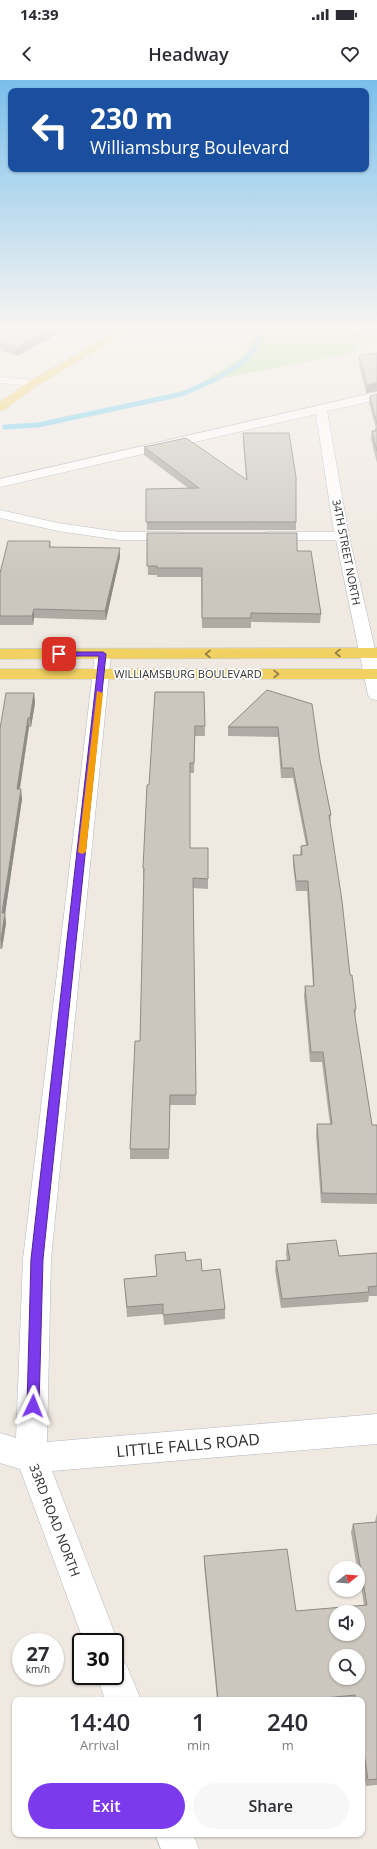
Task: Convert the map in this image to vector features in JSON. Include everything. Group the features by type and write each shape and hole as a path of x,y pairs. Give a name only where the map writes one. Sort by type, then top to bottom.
{"main road":[{"name":"WILLIAMSBURG BOULEVARD","path":"0,674 102,664 373,653"},
{"name":"WILLIAMSBURG BOULEVARD","path":"0,654 102,664 375,674"}],"street":[{"path":"0,483 319,409"},
{"name":"34TH STREET NORTH","path":"321,409 342,536 373,653 377,695"},
{"path":"0,514 58,527 120,536 191,536"},
{"path":"255,536 342,536"},
{"name":"33RD ROAD NORTH","path":"98,1633 32,1458 37,1259 102,664"},
{"name":"LITTLE FALLS ROAD","path":"0,1448 32,1458 377,1429"},
{"path":"117,1685 122,1697"},
{"path":"175,1837 180,1849"}],"building":[{"path":"373,409 377,409 377,424"},
{"path":"375,429 377,429 377,451 372,431 376,431"},
{"path":"243,433 289,433 296,477 296,522 146,522 146,489 199,488 144,447 186,438 247,480"},
{"path":"147,533 297,533 297,551 311,551 321,614 251,613 251,618 202,618 202,568 157,568 157,566 147,566"},
{"path":"8,541 50,541 49,547 120,548 105,611 34,609 32,616 0,616 0,573"},
{"path":"267,690 312,704 320,760 331,815 329,815 342,901 350,975 352,975 356,1009 354,1010 372,1125 377,1125 377,1194 322,1193 317,1124 332,1124 323,1052 311,1052 305,986 314,986 308,881 296,881 293,855 302,855 301,846 308,845 293,768 282,768 278,727 228,727"},
{"path":"155,692 204,692 205,726 195,726 194,763 190,763 190,848 208,848 208,879 193,878 196,1095 170,1095 169,1149 130,1149 135,1041 140,1041 143,868 147,785 149,785"},
{"path":"6,693 34,693 30,718 28,718 17,789 21,789 2,913 5,913 0,939 0,729"},
{"path":"336,1240 339,1256 377,1253 377,1286 368,1287 369,1292 282,1299 276,1261 290,1260 287,1244"},
{"path":"185,1252 186,1261 201,1259 202,1271 220,1269 225,1309 163,1315 163,1304 127,1307 124,1279 157,1276 155,1255"},
{"path":"377,1522 377,1779 368,1780 365,1760 365,1697 355,1697 355,1695 335,1697 218,1697 204,1556 287,1549 296,1611 329,1608 329,1641 365,1641 365,1605 367,1605 365,1593 365,1561 359,1561 353,1524"}],"waterway":[{"path":"5,427 38,425 114,409"}],"slow traffic":[{"path":"82,852 99,693"}],"route":[{"path":"33,1406 37,1259 103,654 59,654"}]}
